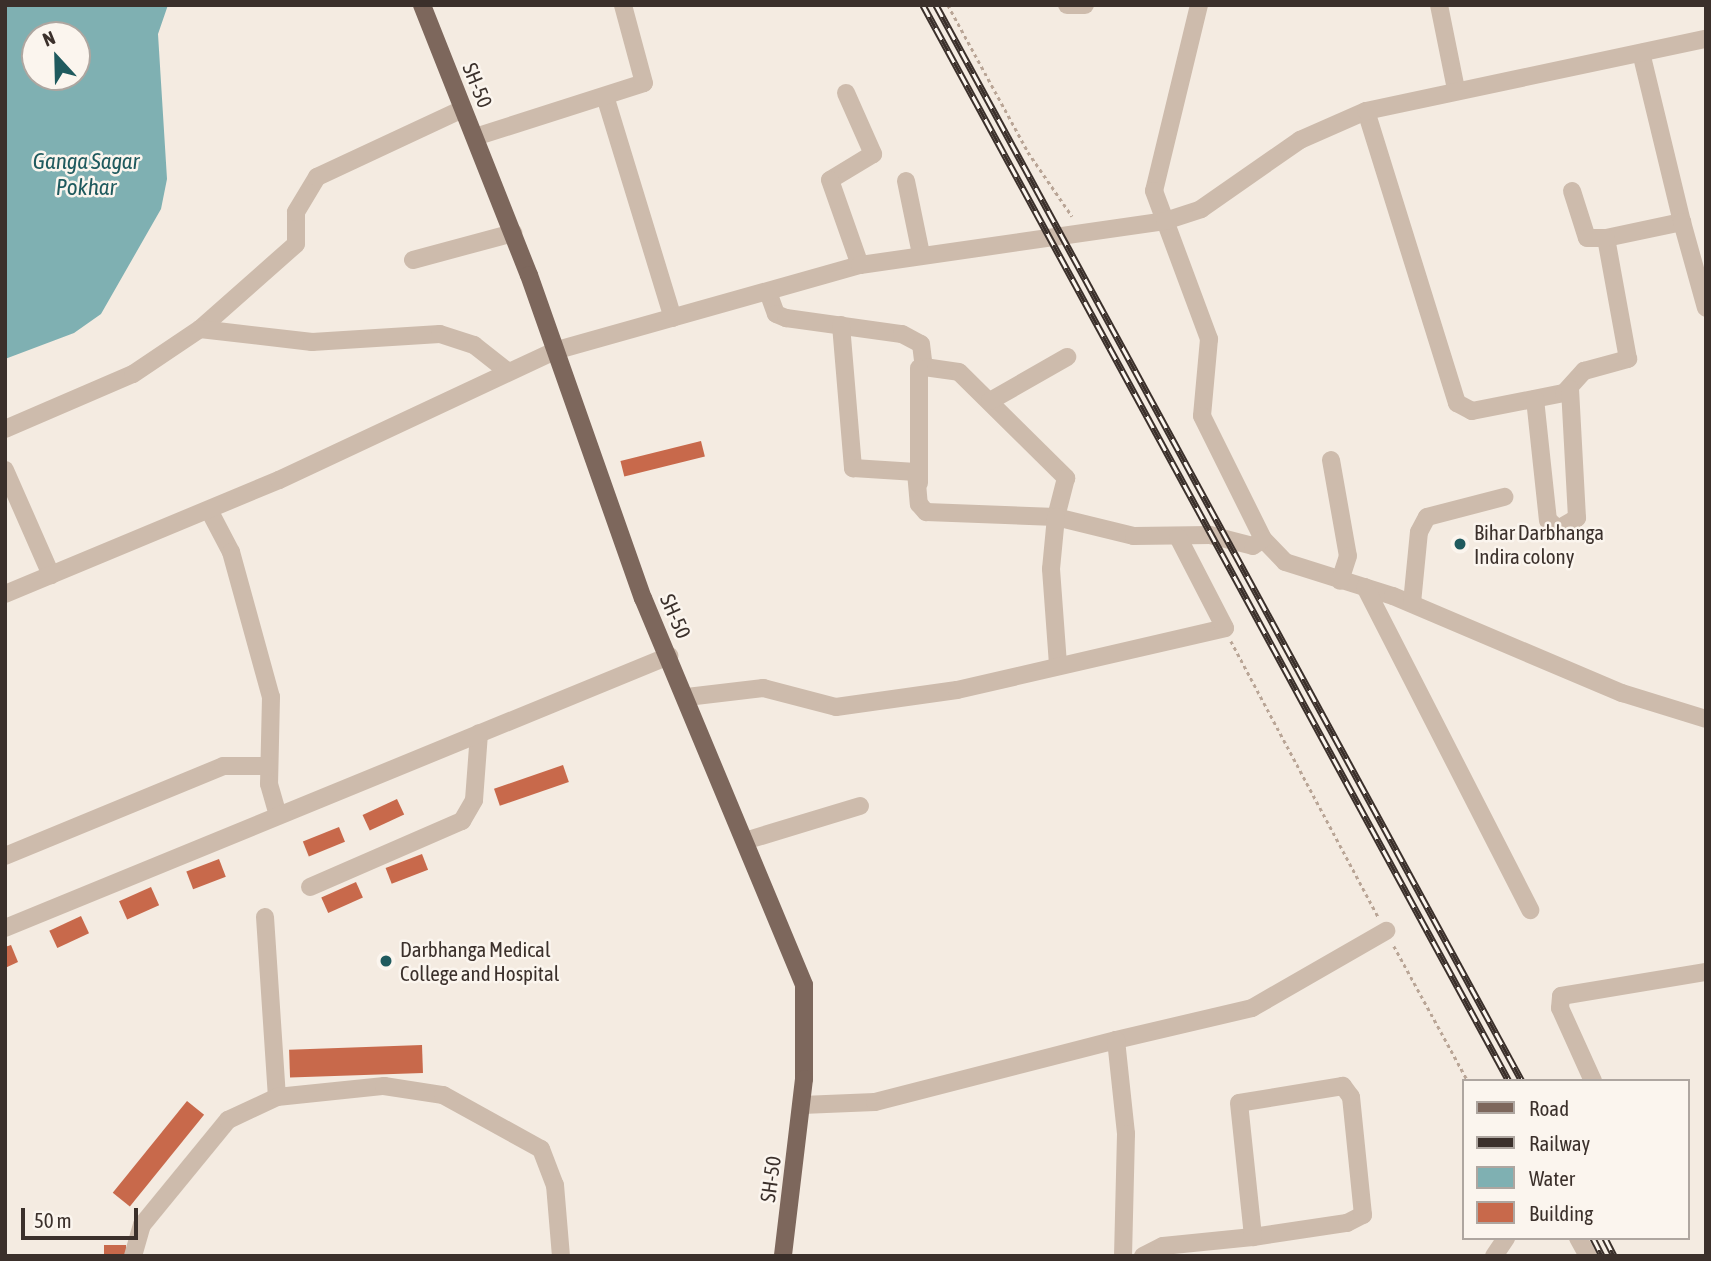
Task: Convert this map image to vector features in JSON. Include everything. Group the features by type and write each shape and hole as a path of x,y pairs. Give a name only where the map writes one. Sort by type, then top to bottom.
{"main road":[{"name":"SH-50","path":"422,5 513,233 554,351 669,656 748,840 804,985 802,1105 783,1256"}],"street":[{"path":"475,137 637,86 645,77 623,5"},
{"path":"1067,5 1085,5"},
{"path":"1199,5 1156,166 1154,191 1209,340 1202,416 1263,539 1285,562 1412,603 1622,694 1706,719"},
{"path":"1439,5 1456,89"},
{"path":"5,594 209,510 554,351 860,265 921,254 1165,221 1201,209 1300,140 1366,111 1456,89 1706,39"},
{"path":"1641,53 1706,308"},
{"path":"846,93 873,154 835,172 831,180 860,265"},
{"path":"605,96 673,318"},
{"path":"5,429 133,374 200,329 296,244 296,212 317,177 463,109"},
{"path":"1366,111 1457,403 1472,411 1535,399 1570,389 1584,371 1628,359 1606,239"},
{"path":"906,181 921,254"},
{"path":"1572,191 1587,238 1606,239 1682,222"},
{"path":"413,260 513,233"},
{"path":"768,292 776,314 841,324 919,341 923,367 959,372 1066,478 1056,517 1051,569 1058,664"},
{"path":"841,324 853,468 910,470 919,482"},
{"path":"200,329 312,342 440,334 474,345 507,372"},
{"path":"990,401 1067,357"},
{"path":"919,368 919,504 926,512 1056,517 1135,536 1210,535 1253,546 1263,539"},
{"path":"1535,399 1548,520 1558,529 1577,518 1570,389"},
{"path":"1331,460 1348,556 1340,581"},
{"path":"5,470 51,575"},
{"path":"1412,603 1419,532 1427,517 1504,497"},
{"path":"209,510 231,552 271,697 268,766 278,815"},
{"path":"687,697 763,688 836,707 957,690 1058,664 1225,628 1178,537"},
{"path":"1365,587 1530,910"},
{"path":"5,929 669,656"},
{"path":"310,887 462,821 474,800 479,733"},
{"path":"5,856 222,766 268,766"},
{"path":"748,840 860,806"},
{"path":"265,917 277,1097"},
{"path":"802,1105 875,1102 1252,1008 1386,930"},
{"path":"1592,1079 1560,1008 1561,996 1706,972"},
{"path":"1116,1041 1126,1134 1123,1256"},
{"path":"133,1256 142,1225 228,1120 277,1097 384,1086 443,1095 541,1149 555,1185 561,1256"},
{"path":"1143,1256 1163,1247 1253,1237 1363,1215 1351,1097 1343,1086 1239,1103 1253,1237"},
{"path":"1494,1256 1505,1240"},
{"path":"1578,1240 1588,1256"}],"path":[{"path":"948,5 1028,152 1085,233"},
{"path":"1225,628 1467,1079"}],"water":[{"name":"Ganga Sagar Pokhar","path":"5,5 168,5 158,34 167,179 161,209 101,314 74,333 5,359"}],"building":[{"path":"701,441 705,457 624,477 620,461"},
{"path":"563,765 569,782 500,806 494,789"},
{"path":"397,799 404,814 370,830 363,815"},
{"path":"339,827 345,842 309,856 303,842"},
{"path":"422,854 428,870 392,884 386,868"},
{"path":"219,859 226,877 193,889 186,872"},
{"path":"356,882 363,898 328,913 321,897"},
{"path":"151,887 159,905 127,920 119,901"},
{"path":"81,916 89,933 57,948 49,931"},
{"path":"11,945 18,962 5,968 5,947"},
{"path":"422,1045 423,1073 290,1078 289,1050"},
{"path":"187,1101 204,1115 130,1207 113,1193"},
{"path":"104,1245 126,1245 126,1256 104,1256"}],"railway":[{"path":"923,5 1508,1079"},
{"path":"936,5 1521,1079"},
{"path":"1594,1240 1602,1256"},
{"path":"1606,1240 1614,1256"}],"place":[{"name":"Bihar Darbhanga Indira colony","path":"1460,544"},
{"name":"Darbhanga Medical College and Hospital","path":"386,961"}]}
